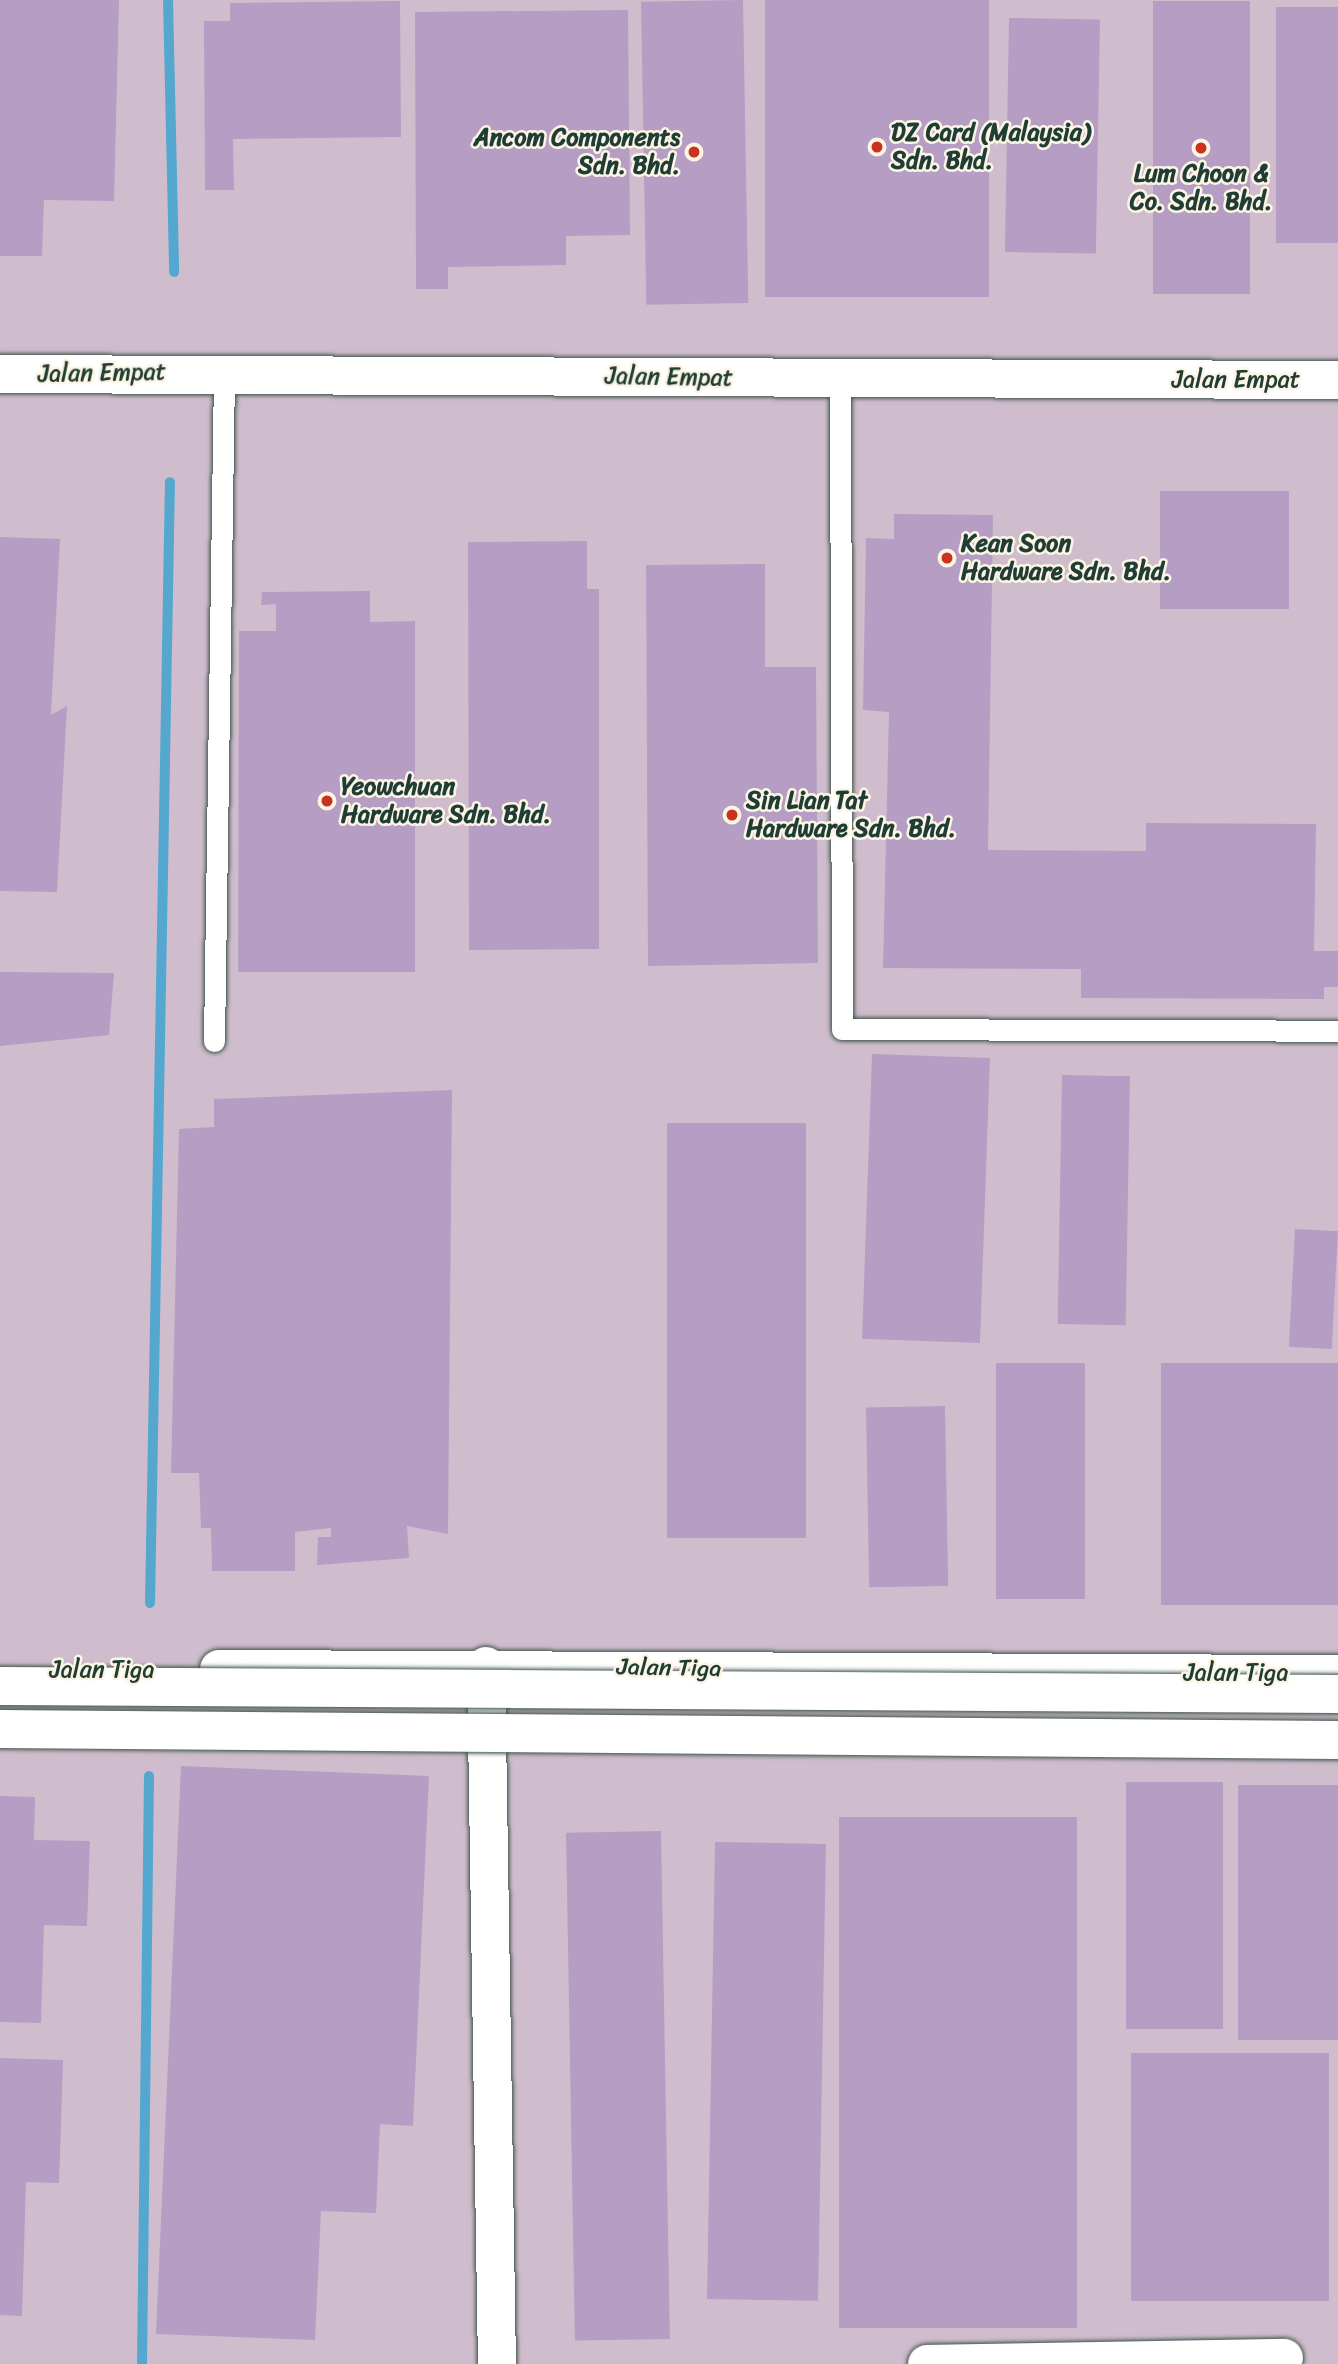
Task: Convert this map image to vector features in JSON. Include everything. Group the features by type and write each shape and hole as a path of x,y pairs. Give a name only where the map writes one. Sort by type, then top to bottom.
{"main road":[{"name":"Jalan Empat","path":"0,374 224,372 840,379 1338,380"},
{"name":"Jalan Tiga","path":"0,1670 486,1666 1338,1674"},
{"path":"486,1666 497,2364"},
{"path":"0,1686 1338,1693"},
{"path":"0,1729 1338,1740"},
{"path":"0,1744 488,1743 1338,1749"},
{"path":"928,2364 1284,2358"}],"lane":[{"path":"215,1041 224,372"},
{"path":"840,379 842,1029 1338,1031"}],"shaded area":[{"path":"0,0 1338,0 1338,2364 0,2364"}],"building":[{"path":"0,0 119,0 114,201 44,200 42,256 0,256"},
{"name":"Ancom Components Sdn. Bhd.","path":"743,0 748,303 646,305 641,2"},
{"name":"DZ Card (Malaysia) Sdn. Bhd.","path":"765,0 989,0 989,297 765,297"},
{"path":"400,1 401,137 233,139 234,190 205,190 204,21 230,21 230,3"},
{"name":"Lum Choon & Co. Sdn. Bhd.","path":"1153,1 1250,1 1250,294 1153,294"},
{"path":"1276,7 1338,7 1338,243 1276,243"},
{"path":"628,10 630,235 566,236 566,265 448,267 448,289 416,289 415,12"},
{"path":"1009,18 1100,20 1096,254 1005,252"},
{"path":"1160,491 1289,491 1289,609 1160,609"},
{"path":"894,514 993,515 988,850 1146,851 1146,823 1316,824 1314,951 1338,951 1338,987 1324,987 1324,999 1081,998 1081,969 883,968 889,712 863,710 866,538 894,539"},
{"path":"0,537 60,539 51,715 67,706 57,892 0,891"},
{"path":"587,541 587,589 599,589 599,949 469,950 468,542"},
{"name":"Sin Lian Tat Hardware Sdn. Bhd.","path":"765,564 765,667 816,667 818,963 648,966 646,565"},
{"name":"Yeowchuan Hardware Sdn. Bhd.","path":"370,591 370,622 415,621 415,972 238,972 239,631 276,631 276,604 261,605 262,592"},
{"path":"0,972 114,973 109,1035 0,1046"},
{"path":"872,1054 990,1058 980,1343 862,1339"},
{"path":"1062,1075 1130,1076 1126,1325 1058,1324"},
{"path":"452,1090 448,1534 407,1526 409,1558 317,1565 318,1537 331,1537 331,1528 295,1532 295,1571 212,1571 211,1528 201,1528 199,1473 171,1473 179,1129 214,1127 214,1099"},
{"path":"667,1123 806,1123 806,1538 667,1538"},
{"path":"1295,1229 1338,1231 1332,1349 1289,1347"},
{"path":"996,1363 1085,1363 1085,1599 996,1599"},
{"path":"1161,1363 1338,1363 1338,1605 1161,1605"},
{"path":"945,1406 948,1586 869,1587 866,1407"},
{"path":"181,1766 429,1776 413,2126 380,2124 376,2213 321,2211 315,2340 156,2334"},
{"path":"1126,1782 1223,1782 1223,2029 1126,2029"},
{"path":"1238,1785 1338,1785 1338,2040 1238,2040"},
{"path":"0,1796 35,1797 34,1840 90,1841 87,1926 44,1925 41,2023 0,2022"},
{"path":"839,1817 1077,1817 1077,2328 839,2328"},
{"path":"661,1831 670,2339 575,2341 566,1833"},
{"path":"715,1842 826,1844 818,2301 707,2299"},
{"path":"1131,2053 1329,2053 1329,2301 1131,2301"},
{"path":"0,2058 63,2060 59,2183 26,2182 22,2316 0,2315"}],"waterway":[{"path":"168,0 174,272"},
{"path":"150,1603 170,482"},
{"path":"142,2364 149,1776"}],"place":[{"name":"DZ Card (Malaysia) Sdn. Bhd.","path":"877,147"},
{"name":"Lum Choon & Co. Sdn. Bhd.","path":"1201,148"},
{"name":"Ancom Components Sdn. Bhd.","path":"694,152"},
{"name":"Kean Soon Hardware Sdn. Bhd.","path":"947,558"},
{"name":"Yeowchuan Hardware Sdn. Bhd.","path":"327,801"},
{"name":"Sin Lian Tat Hardware Sdn. Bhd.","path":"732,815"}]}
